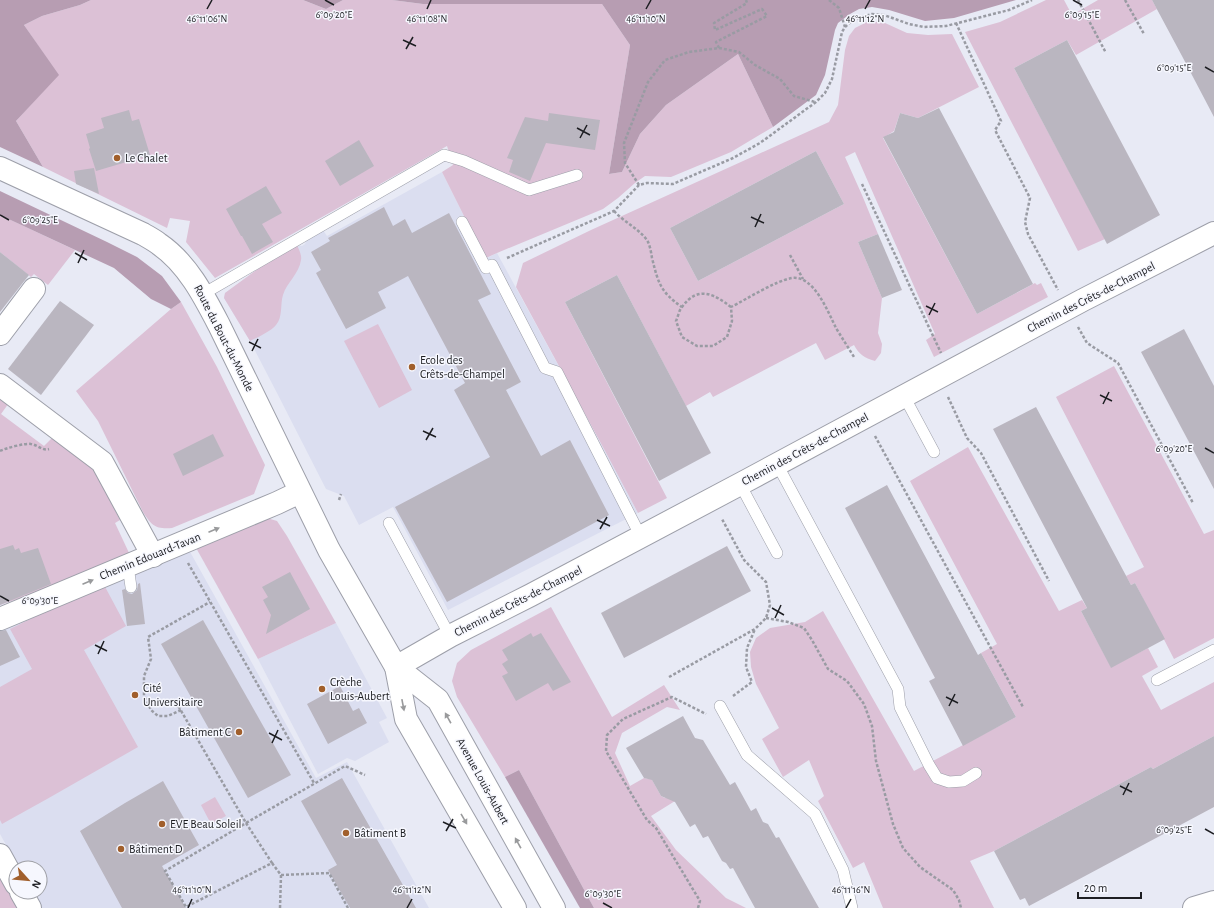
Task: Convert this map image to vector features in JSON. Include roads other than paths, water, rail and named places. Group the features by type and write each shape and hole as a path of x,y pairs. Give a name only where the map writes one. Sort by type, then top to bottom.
{"street":[{"name":"Route du Bout-du-Monde","path":"0,168 126,226 159,244 182,265 203,294 300,492"},
{"name":"Chemin des Crêts-de-Champel","path":"396,667 450,636 641,537 1083,300 1214,233"},
{"path":"0,334 34,289"},
{"path":"0,385 102,462 153,556"},
{"name":"Chemin Edouard-Tavan","path":"0,619 129,576 153,556 278,504 300,492"},
{"name":"Avenue Louis-Aubert","path":"300,492 329,550 396,667 406,719 515,908"},
{"name":"Avenue Louis-Aubert","path":"396,667 438,700 554,908"},
{"path":"0,855 8,870"},
{"path":"1194,908 1214,902"}],"lane":[{"path":"203,294 444,154 464,161 529,190 577,175"},
{"path":"462,222 486,268 492,264 545,368 557,372 641,537"},
{"path":"904,396 934,452"},
{"path":"777,464 898,689 900,706 928,765 937,778 949,782 963,781 976,773"},
{"path":"740,484 777,553"},
{"path":"389,523 450,636"},
{"path":"1157,680 1214,650"},
{"path":"720,706 747,755 816,814 843,870 852,908"}],"place":[{"name":"Le Chalet","path":"117,158"},
{"name":"Ecole des Crêts-de-Champel","path":"412,367"},
{"name":"Crèche Louis-Aubert","path":"322,689"},
{"name":"Cité Universitaire","path":"135,695"},
{"name":"Bâtiment C","path":"239,732"},
{"name":"EVE Beau Soleil","path":"162,824"},
{"name":"Bâtiment B","path":"346,833"},
{"name":"Bâtiment D","path":"121,849"}]}
